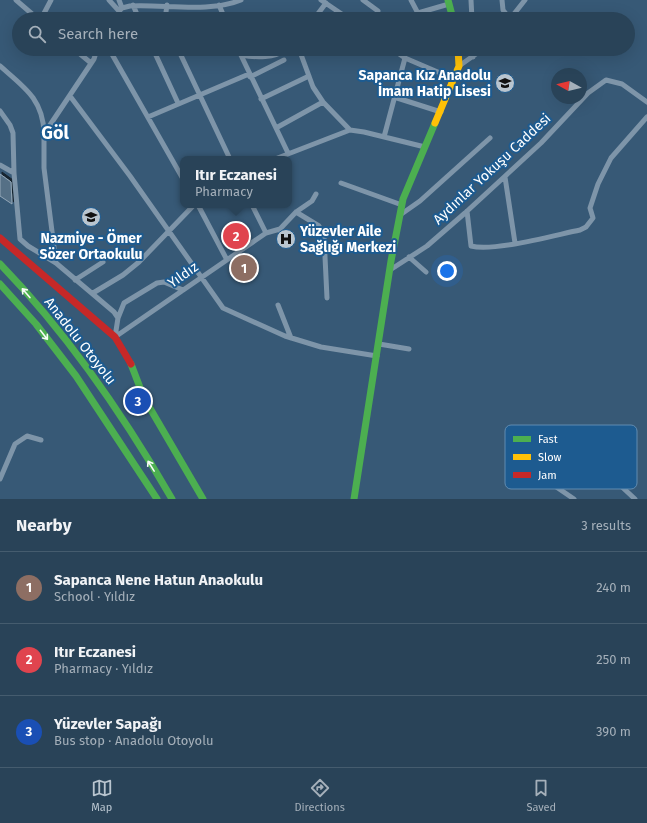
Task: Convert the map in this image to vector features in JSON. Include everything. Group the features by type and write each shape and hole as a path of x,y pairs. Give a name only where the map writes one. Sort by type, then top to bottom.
{"main road":[{"path":"449,2 451,12"},
{"path":"354,499 390,270 402,205 459,66 458,56"},
{"path":"0,238 115,337 130,362 144,398 203,499"},
{"name":"Anadolu Otoyolu","path":"0,264 46,317 86,368 125,424 172,499"},
{"name":"Anadolu Otoyolu","path":"0,284 36,324 76,376 114,431 157,499"}],"street":[{"path":"16,0 31,12"},
{"path":"44,12 51,0"},
{"path":"109,0 120,10"},
{"path":"119,0 120,10"},
{"path":"120,10 133,5 219,5 232,4 241,0"},
{"path":"362,0 377,12"},
{"path":"411,0 417,12"},
{"path":"471,0 472,12"},
{"path":"502,0 505,12"},
{"path":"516,12 525,0"},
{"path":"318,12 323,2 338,12"},
{"path":"421,12 449,2"},
{"path":"133,5 136,12"},
{"path":"166,12 167,5"},
{"path":"219,5 222,12"},
{"path":"82,56 91,63"},
{"path":"44,134 70,96 94,56"},
{"path":"113,56 180,174"},
{"path":"156,56 178,103"},
{"path":"181,56 229,156"},
{"path":"241,56 288,153"},
{"path":"252,56 270,56"},
{"path":"302,56 313,87 323,102 350,130"},
{"path":"402,56 454,79"},
{"path":"459,66 473,57"},
{"path":"384,137 405,58"},
{"path":"148,117 199,94 250,75 284,60"},
{"path":"0,66 33,96 41,111 44,134 44,168 56,263"},
{"path":"261,98 309,76"},
{"name":"Aydınlar Yokuşu Caddesi","path":"390,270 426,246 467,212 541,144 588,93 606,80 617,82 647,102"},
{"path":"70,96 224,308 291,338 321,347 377,356"},
{"path":"394,97 441,112"},
{"path":"276,128 323,102"},
{"path":"0,110 10,125 13,133 14,173 20,239 28,246 56,263 75,280 93,293 114,312 118,318"},
{"path":"467,212 471,246 479,248 514,243 580,230 586,227 593,218 590,208 598,184 611,158 647,117"},
{"path":"282,156 350,130 425,147"},
{"path":"400,215 420,201 490,138"},
{"path":"0,165 14,173"},
{"path":"505,178 514,243"},
{"path":"341,183 402,205"},
{"name":"Yıldız","path":"115,337 266,233 280,229 296,212 312,201 316,194"},
{"path":"93,293 123,275 139,262 168,230 191,208"},
{"path":"200,208 227,260"},
{"path":"254,208 266,233"},
{"path":"296,212 319,226 324,236 327,298"},
{"path":"409,257 426,272"},
{"path":"75,280 103,262"},
{"path":"115,337 118,318 124,303 157,283 164,282 183,290"},
{"path":"278,305 291,338"},
{"path":"379,344 409,349"},
{"path":"0,479 15,444 27,436 41,440"},
{"path":"559,489 574,499"},
{"path":"624,489 635,499"}],"building":[{"path":"0,174 11,182 12,204 0,196"}],"traffic: fast":[{"path":"448,0 451,12"},
{"path":"354,499 391,261 403,199 435,123"},
{"path":"0,264 48,318 93,376 154,468 172,499"},
{"path":"0,284 36,324 76,376 157,499"},
{"path":"131,364 144,398 203,499"}],"traffic: slow":[{"path":"435,123 459,66 458,56"}],"traffic: jam":[{"path":"0,238 115,337 131,364"}],"place":[{"name":"Sapanca Kız Anadolu İmam Hatip Lisesi","path":"505,83"},
{"name":"Nazmiye - Ömer Sözer Ortaokulu","path":"91,217"},
{"name":"Itır Eczanesi","path":"236,236"},
{"name":"Yüzevler Aile Sağlığı Merkezi","path":"286,239"},
{"name":"Sapanca Nene Hatun Anaokulu","path":"244,268"},
{"name":"Yüzevler Sapağı","path":"138,401"}],"district":[{"name":"Göl","path":"55,133"}]}
